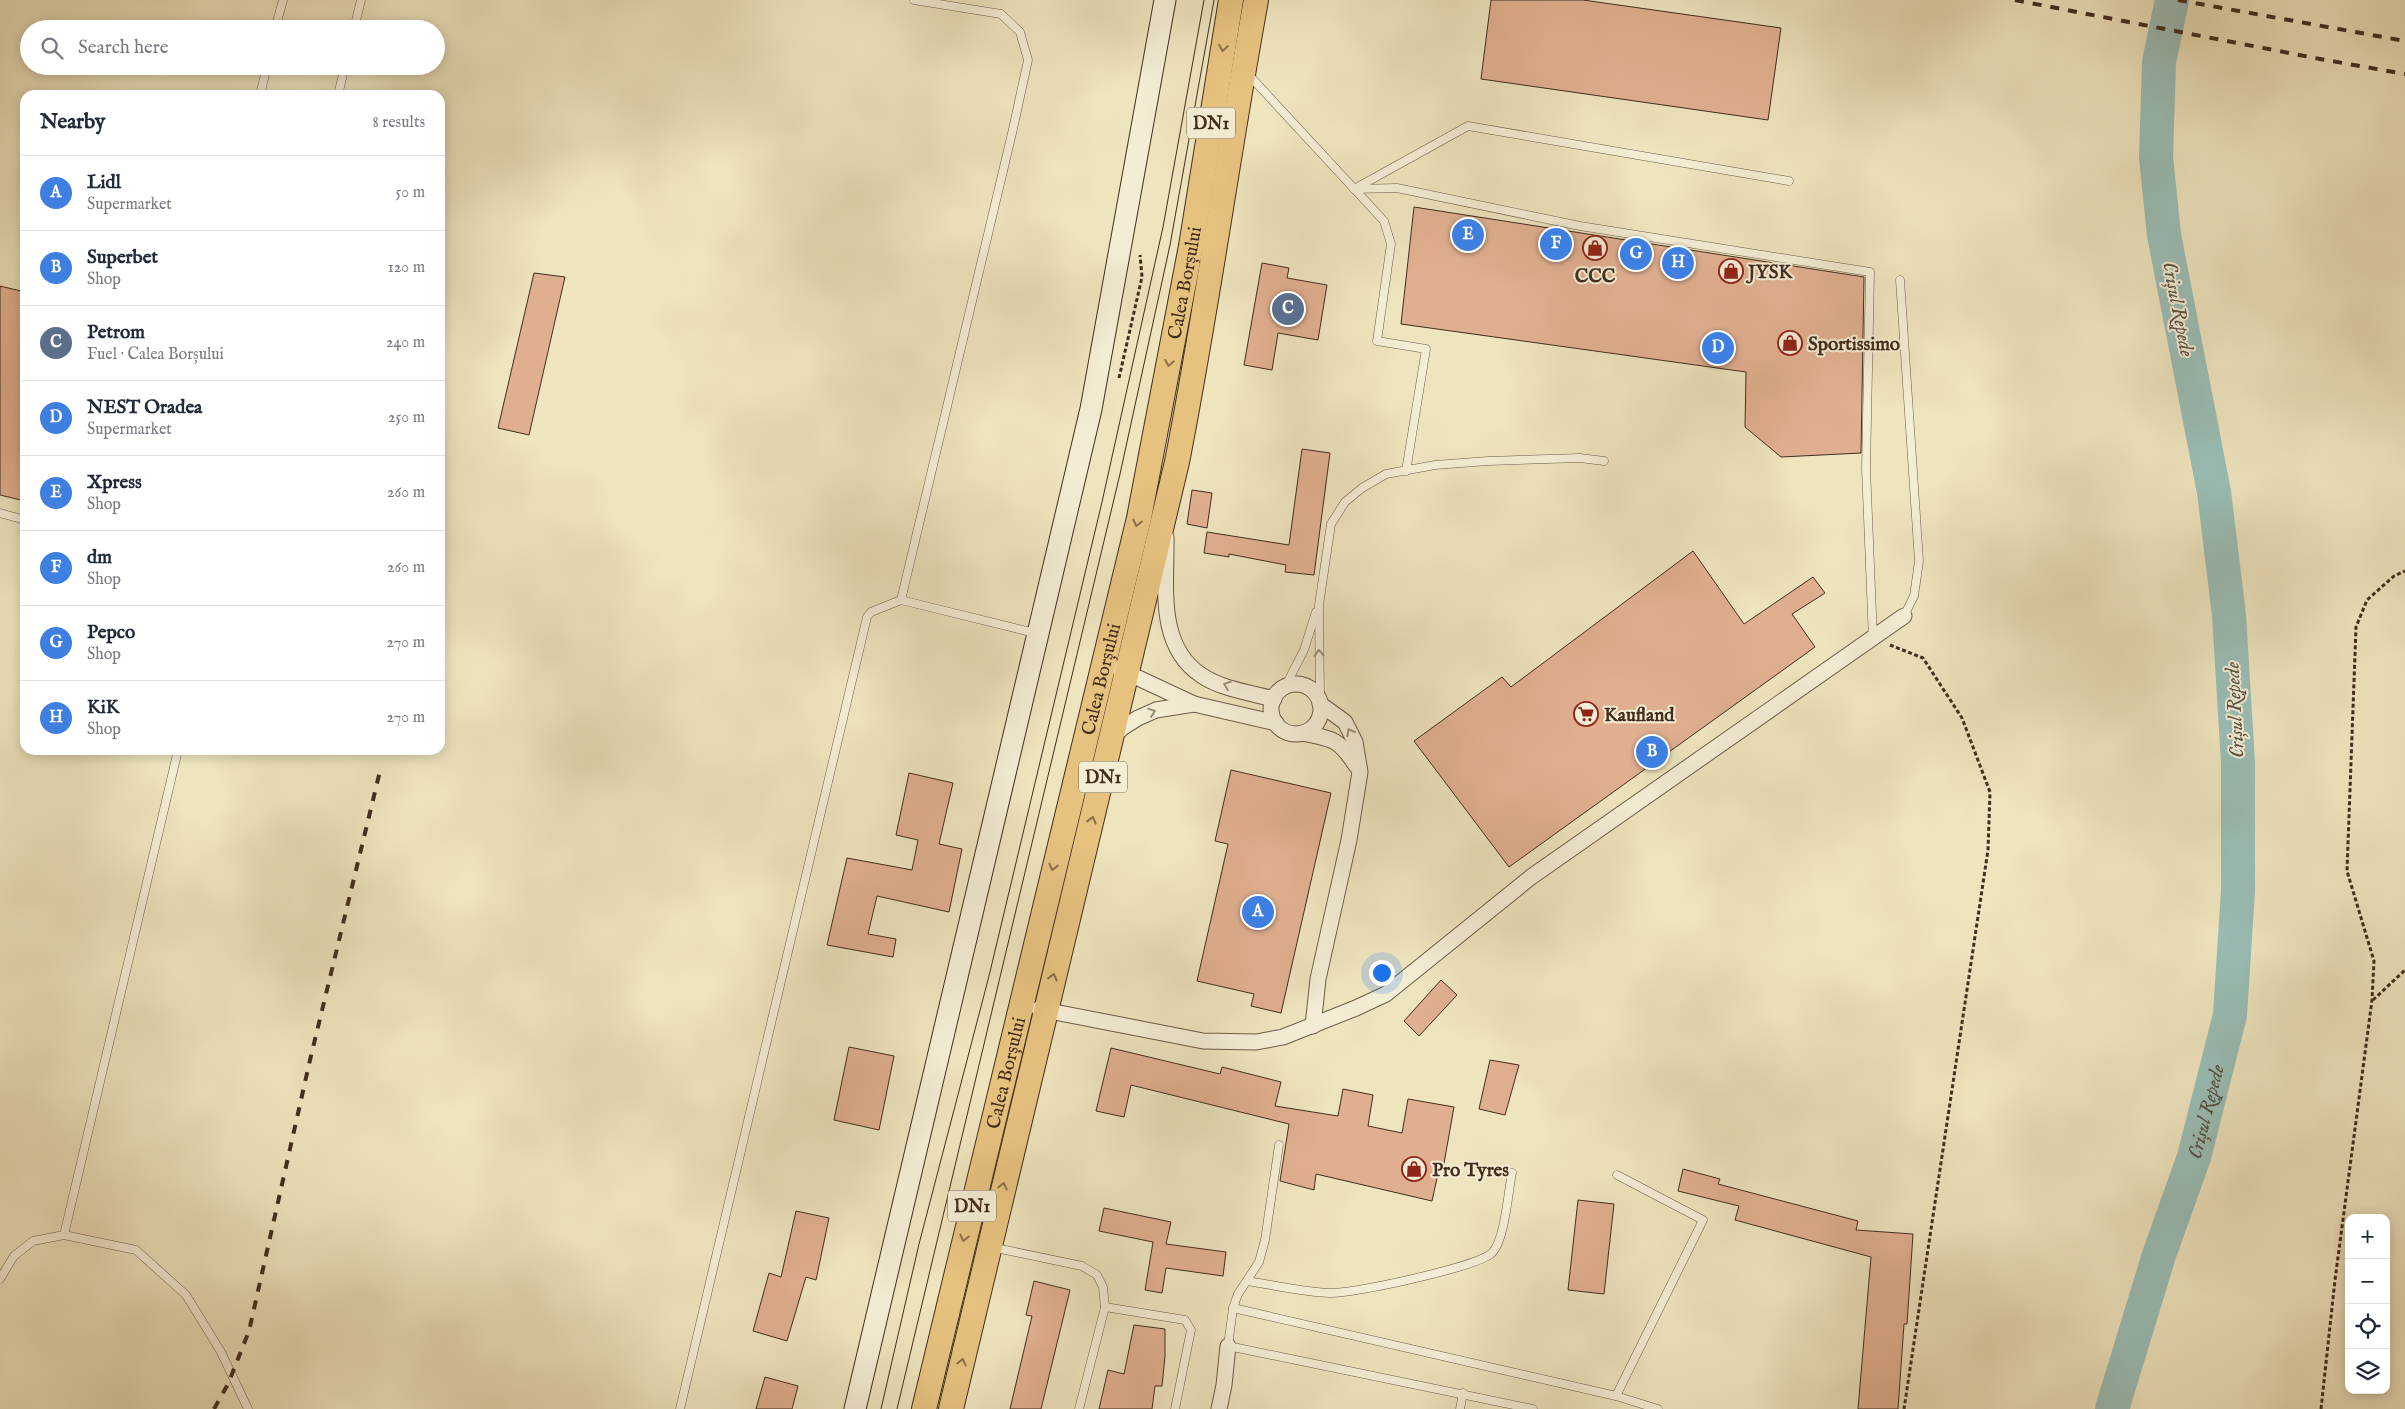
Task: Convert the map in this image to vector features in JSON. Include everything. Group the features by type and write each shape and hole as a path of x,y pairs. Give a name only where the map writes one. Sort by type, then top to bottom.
{"main road":[{"name":"Calea Borșului","path":"924,1409 1153,452 1191,246 1231,0"},
{"name":"Calea Borșului","path":"950,1409 1166,510 1200,344 1256,0"}],"street":[{"path":"855,1409 1091,409 1165,0"},
{"path":"1166,510 1168,628 1175,648 1185,661 1202,676 1274,699"},
{"path":"1020,1004 1203,1041 1256,1042 1284,1037 1386,994 1531,877 1904,616"},
{"path":"1103,664 1128,672 1194,704 1276,723 1287,733 1332,739 1346,749 1360,772"},
{"path":"1276,723 1271,707 1274,699 1285,687 1300,684 1306,686 1316,695 1320,702 1345,722 1356,742 1360,772 1349,840 1318,979 1313,1026"},
{"path":"1302,734 1316,724 1320,717 1320,702"},
{"path":"1112,738 1122,728 1156,710 1194,704"},
{"path":"1219,1409 1228,1346"}],"lane":[{"path":"277,20 283,0"},
{"path":"356,20 362,0"},
{"path":"901,600 1009,148 1028,60 1020,32 1001,14 914,0"},
{"path":"1244,68 1384,221 1391,244 1377,341 1426,349 1406,470"},
{"path":"261,90 264,75"},
{"path":"339,90 343,75"},
{"path":"1354,189 1468,126 1789,181"},
{"path":"1354,189 1396,188 1580,226 1870,272 1866,468 1873,638"},
{"path":"1900,280 1919,561 1914,596 1904,616"},
{"path":"1285,687 1304,650 1318,605 1331,524 1345,502 1362,488 1386,474 1488,460 1580,458 1604,461"},
{"path":"0,513 20,519"},
{"path":"680,1409 867,617 871,612 901,600 1037,634"},
{"path":"1318,605 1320,702"},
{"path":"64,1235 177,755"},
{"path":"1279,1145 1265,1240 1259,1262 1238,1294 1233,1308 1228,1346 1463,1393 1533,1409"},
{"path":"1246,1281 1330,1293 1365,1290 1465,1265 1491,1254 1500,1239 1512,1173"},
{"path":"1616,1396 1703,1220 1617,1175"},
{"path":"0,1279 14,1256 33,1241 64,1235 136,1250 186,1295 221,1352 248,1409"},
{"path":"989,1246 1082,1266 1098,1275 1103,1287 1105,1307 1079,1409"},
{"path":"1105,1307 1185,1320 1191,1330 1175,1409"},
{"path":"1233,1308 1616,1396 1658,1409"},
{"path":"1460,1409 1463,1393"}],"path":[{"path":"2321,1409 2335,1280 2372,1000 2374,961 2348,870 2356,626 2367,600 2394,576 2405,571"},
{"path":"1873,638 1923,658 1962,718 1990,792 1988,850 1904,1409"},
{"path":"2372,1000 2405,970"}],"building":[{"path":"1491,0 1583,0 1781,28 1768,120 1481,79"},
{"path":"1414,207 1864,277 1861,453 1781,457 1745,427 1746,372 1401,324"},
{"path":"1262,263 1289,268 1287,278 1327,285 1318,340 1278,333 1272,370 1244,365"},
{"path":"534,273 565,277 529,435 498,428"},
{"path":"0,286 20,291 20,500 0,495"},
{"path":"1302,449 1330,453 1314,575 1285,572 1286,565 1229,554 1229,557 1204,553 1207,532 1289,545"},
{"path":"1192,490 1212,493 1207,528 1187,524"},
{"name":"Kaufland","path":"1693,551 1744,624 1813,577 1825,593 1792,614 1815,647 1509,867 1414,741 1502,677 1511,687"},
{"path":"1231,770 1331,793 1281,1013 1251,1006 1254,994 1197,981 1228,844 1215,841"},
{"path":"909,773 953,783 939,844 962,849 949,912 877,896 868,934 896,939 893,957 827,945 847,858 912,870 918,840 896,835"},
{"path":"1441,980 1457,995 1419,1036 1404,1021"},
{"path":"849,1047 894,1056 879,1130 834,1120"},
{"path":"1111,1048 1220,1074 1222,1067 1281,1082 1275,1106 1338,1116 1343,1089 1373,1095 1368,1126 1402,1133 1408,1099 1454,1107 1443,1169 1439,1169 1432,1201 1316,1174 1314,1190 1280,1181 1289,1124 1131,1085 1124,1117 1096,1111"},
{"path":"1490,1060 1519,1065 1505,1115 1479,1109"},
{"path":"1683,1169 1720,1179 1718,1184 1858,1221 1856,1230 1913,1234 1907,1324 1904,1324 1898,1409 1858,1409 1871,1257 1735,1220 1739,1206 1678,1191"},
{"path":"1578,1200 1614,1204 1604,1294 1568,1290"},
{"path":"1104,1208 1171,1222 1166,1244 1226,1252 1223,1276 1166,1268 1162,1293 1145,1290 1153,1242 1099,1231"},
{"path":"796,1211 829,1218 816,1280 806,1277 787,1341 753,1331 769,1273 781,1277"},
{"path":"1034,1281 1070,1290 1041,1409 1010,1409 1032,1316 1026,1315"},
{"path":"1134,1325 1165,1329 1162,1386 1155,1386 1152,1409 1099,1409 1108,1370 1124,1374"},
{"path":"765,1377 798,1386 792,1409 756,1409"}],"waterway":[{"name":"Crișul Repede","path":"2112,1409 2159,1255 2194,1157 2230,1015 2238,890 2238,763 2229,615 2214,492 2164,235 2156,157 2159,62 2172,0"}],"tram line":[{"path":"881,1409 919,1244 989,976 1102,502 1163,227 1204,0"},
{"path":"897,1409 1120,474 1170,245 1214,0"}],"railway":[{"path":"2015,0 2405,74"},
{"path":"2178,0 2405,41"},
{"path":"214,1409 228,1384 249,1331 310,1060 380,771"}],"place":[{"name":"Xpress","path":"1468,235"},
{"name":"dm","path":"1556,244"},
{"name":"CCC","path":"1595,248"},
{"name":"Pepco","path":"1636,254"},
{"name":"KiK","path":"1678,263"},
{"name":"JYSK","path":"1731,271"},
{"name":"Petrom","path":"1288,309"},
{"name":"Sportissimo","path":"1790,343"},
{"name":"NEST Oradea","path":"1718,348"},
{"name":"Kaufland","path":"1586,714"},
{"name":"Superbet","path":"1652,752"},
{"name":"Lidl","path":"1258,912"},
{"name":"Pro Tyres","path":"1414,1169"}]}
